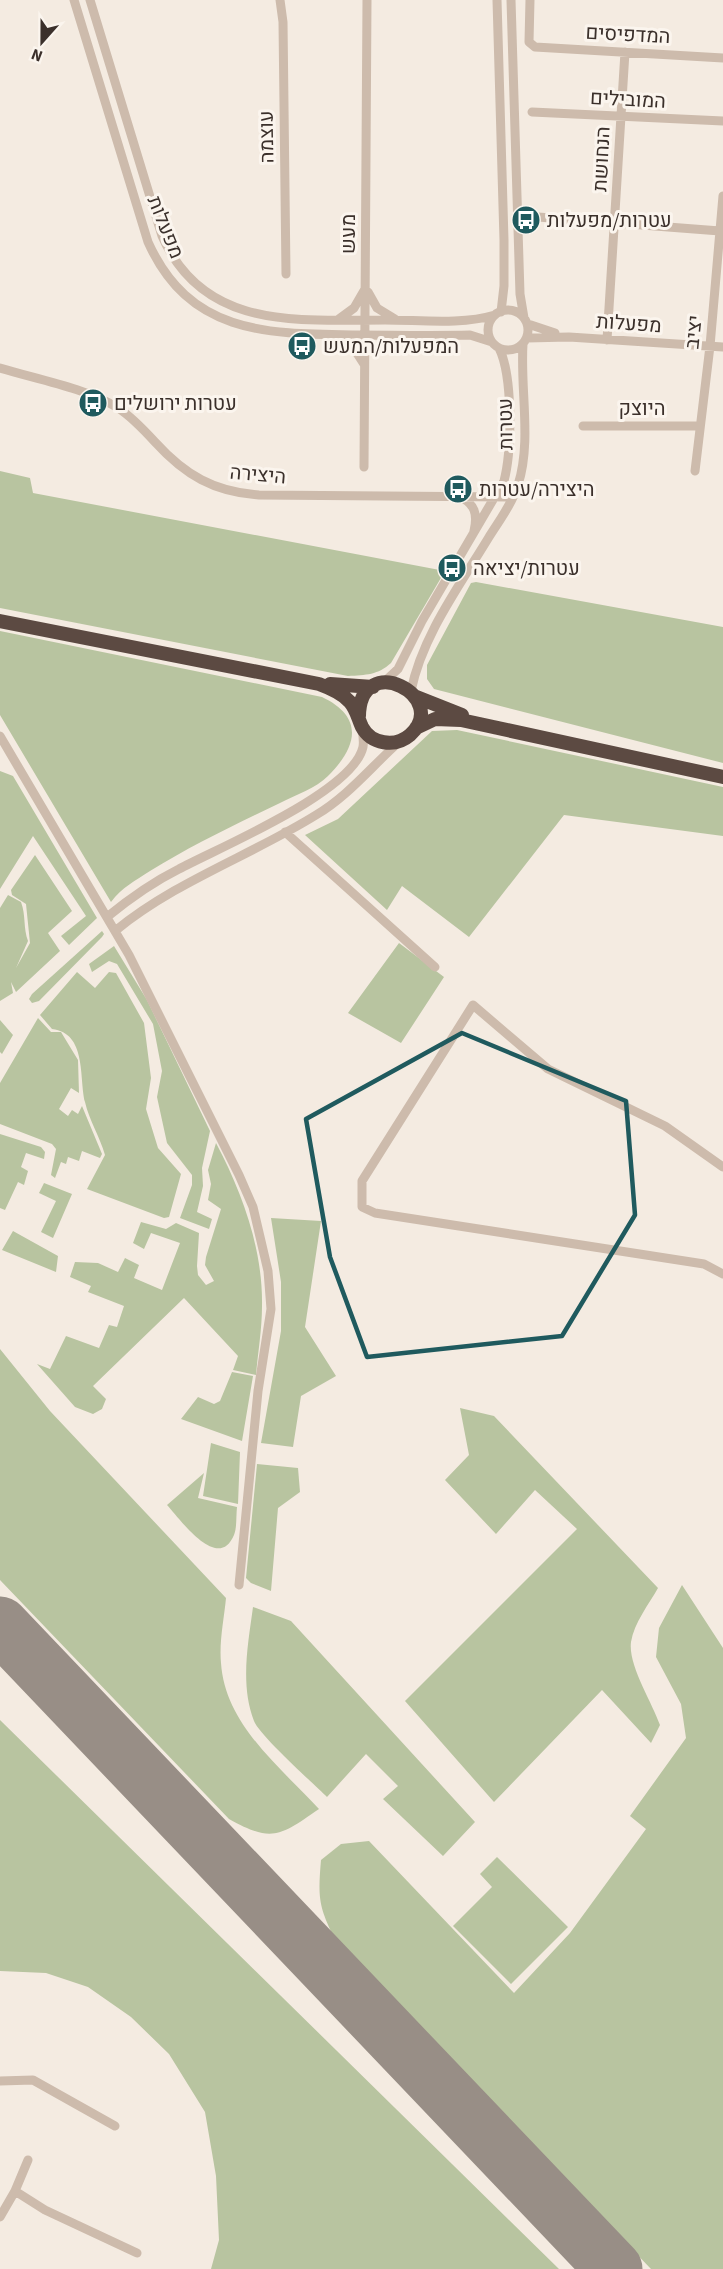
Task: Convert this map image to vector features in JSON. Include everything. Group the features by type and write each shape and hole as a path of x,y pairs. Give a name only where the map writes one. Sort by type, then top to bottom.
{"highway":[{"path":"0,621 304,680 345,686 398,684 413,694 486,724"},
{"path":"304,680 342,695 354,707 367,734 382,742 400,741 416,728 435,719 446,718 486,724 723,777"},
{"path":"360,722 362,699 378,685"},
{"path":"413,694 420,712 416,728"}],"street":[{"name":"מפעלות","path":"74,0 148,242 165,273 193,301 234,324 275,333 470,336 495,345"},
{"name":"מפעלות","path":"90,0 162,236 177,264 196,284 240,309 276,318 465,319 498,313"},
{"name":"עוצמה","path":"280,0 283,22 286,274"},
{"name":"מעש","path":"364,467 367,0"},
{"path":"497,0 504,286 498,313 488,331 495,345 509,351 525,341 526,321 519,283 511,0"},
{"name":"המדפיסים","path":"530,0 529,39 531,46 723,58"},
{"name":"הנחושת","path":"608,340 625,52"},
{"name":"המובילים","path":"532,112 723,121"},
{"name":"יציב","path":"695,471 710,346 723,196"},
{"path":"538,217 720,231"},
{"path":"337,320 354,308 366,287"},
{"path":"366,287 377,308 399,320"},
{"path":"498,313 511,310 526,321"},
{"name":"מפעלות","path":"526,321 569,337"},
{"path":"339,335 353,346 365,367"},
{"name":"מפעלות","path":"525,341 569,337 723,347"},
{"name":"עטרות","path":"413,694 416,669 435,628 513,497 524,460 525,341"},
{"name":"עטרות","path":"378,685 398,669 423,621 497,496 509,459 507,375 495,345"},
{"name":"היצירה","path":"0,368 100,399 118,408 140,426 179,466 201,481 221,489 259,495 513,497"},
{"name":"היוצק","path":"583,426 700,426"},
{"path":"459,496 468,501 476,514 473,536"},
{"path":"106,917 170,873 295,810 324,791 352,766 359,756 363,748 360,722"},
{"path":"0,736 115,931 253,1207 268,1271 271,1309 258,1391 240,1585"},
{"path":"115,931 146,907 184,883 285,832 334,803 400,741"},
{"path":"285,832 435,967"},
{"path":"723,1167 665,1125 548,1069 473,1005 362,1181 362,1207 375,1213 704,1264 723,1274"},
{"path":"0,2081 33,2080 115,2126"},
{"path":"0,2217 15,2191 28,2160"},
{"path":"15,2191 45,2210 137,2253"}],"highlighted area":[{"path":"462,1033 626,1101 635,1215 562,1336 367,1357 330,1257 306,1119"}],"green space":[{"path":"0,471 30,478 33,493 445,571 391,663 371,674 348,676 0,608"},
{"path":"476,582 723,627 723,763 434,689 427,679 427,665 471,583"},
{"path":"0,631 322,697 336,705 345,714 352,733 350,743 338,765 318,784 166,861 129,885 111,902 0,715"},
{"path":"457,730 723,787 723,836 564,815 469,937 402,886 387,910 305,835 338,819 432,731"},
{"path":"0,771 13,776 97,918 69,945 61,936 86,916 33,836 0,889"},
{"path":"35,855 72,911 48,933 60,951 16,992 11,982 13,993 0,1001 0,908 8,895 21,902 23,907 28,941 16,968 30,943 26,904 12,895 11,890"},
{"path":"102,931 104,934 102,937 39,1001 32,1003 29,999 32,994"},
{"path":"399,943 444,977 401,1043 348,1013"},
{"path":"114,946 147,1000 210,1131 202,1168 203,1186 197,1212 212,1219 209,1229 180,1218 192,1185 192,1175 167,1143 157,1097 162,1071 153,1024 117,964 109,961 92,972 89,964"},
{"path":"77,972 95,988 109,972 116,973 144,1023 151,1078 146,1109 158,1148 181,1174 169,1217 164,1218 87,1189 105,1155 85,1102 79,1058 71,1039 63,1032 52,1029 40,1015"},
{"path":"38,1018 51,1032 61,1032 78,1060 79,1093 71,1088 59,1109 68,1116 72,1110 78,1114 82,1106 102,1154 100,1158 82,1151 79,1161 68,1157 66,1164 61,1162 55,1178 51,1175 56,1149 52,1144 0,1124 0,1083"},
{"path":"0,1020 13,1035 2,1054 0,1052"},
{"path":"0,1134 41,1147 45,1152 44,1159 26,1153 21,1167 28,1171 24,1185 18,1182 5,1210 0,1208"},
{"path":"216,1143 242,1201 259,1263 262,1315 256,1375 233,1370 238,1356 184,1298 93,1386 106,1399 102,1409 93,1414 75,1407 37,1364 50,1369 66,1336 99,1348 109,1325 117,1327 124,1306 88,1292 91,1286 70,1277 75,1262 98,1263 118,1272 125,1258 139,1265 134,1278 162,1290 180,1243 151,1233 144,1249 133,1243 141,1222 166,1229 176,1223 199,1233 198,1275 206,1285 214,1281 205,1265 221,1209 208,1200 211,1184 208,1170"},
{"path":"44,1183 72,1194 53,1238 41,1232 56,1201 39,1193"},
{"path":"271,1218 321,1221 305,1327 336,1376 301,1396 293,1447 261,1443 281,1331 281,1282"},
{"path":"13,1231 58,1256 56,1272 2,1250"},
{"path":"0,1349 50,1411 226,1598 221,1639 221,1663 232,1706 243,1725 271,1760 319,1809 295,1825 276,1833 266,1834 229,1819 0,1580"},
{"path":"232,1372 253,1376 242,1441 181,1419 198,1397 214,1404 220,1401"},
{"path":"460,1408 494,1416 658,1588 638,1621 631,1642 633,1661 660,1725 651,1743 602,1690 494,1802 405,1701 577,1529 535,1490 496,1534 445,1480 469,1455"},
{"path":"211,1443 240,1452 238,1504 203,1496"},
{"path":"257,1464 298,1468 300,1492 278,1508 271,1591 251,1583 246,1578"},
{"path":"204,1473 198,1498 237,1507 234,1535 227,1545 219,1548 209,1546 199,1540 167,1505"},
{"path":"682,1585 723,1648 723,2269 651,2269 335,1939 320,1901 321,1860 341,1844 369,1841 514,1993 570,1933 646,1829 630,1816 686,1738 681,1704 656,1657 659,1628"},
{"path":"253,1607 291,1621 475,1822 443,1856 383,1799 398,1786 366,1754 327,1797 258,1728 250,1707 246,1679 247,1650"},
{"path":"0,1720 559,2269 211,2269 219,2240 216,2176 205,2112 169,2054 131,2017 88,1987 46,1973 0,1971"},
{"path":"497,1857 568,1927 511,1984 453,1926 492,1887 480,1874"}],"runway":[{"path":"0,1625 614,2269"}],"place":[{"name":"עטרות/מפעלות","path":"526,220"},
{"name":"המפעלות/המעש","path":"302,346"},
{"name":"עטרות ירושלים","path":"93,403"},
{"name":"היצירה/עטרות","path":"458,489"},
{"name":"עטרות/יציאה","path":"452,568"}]}
